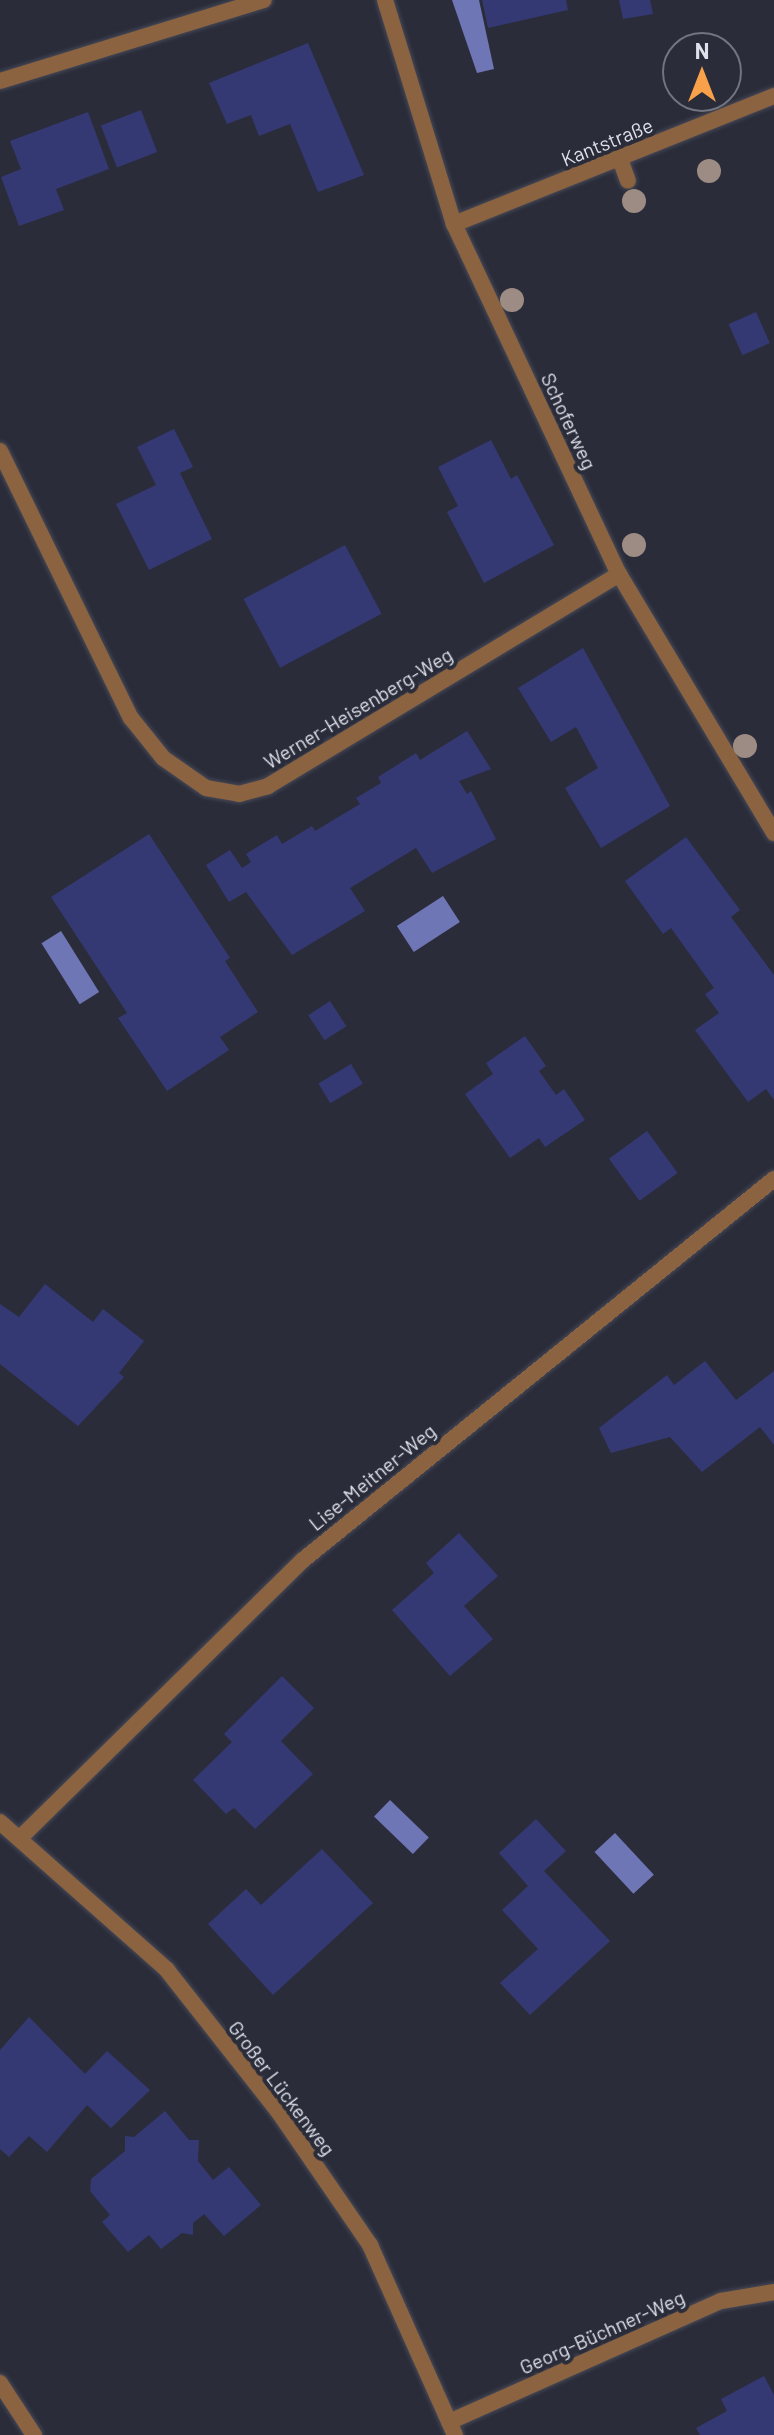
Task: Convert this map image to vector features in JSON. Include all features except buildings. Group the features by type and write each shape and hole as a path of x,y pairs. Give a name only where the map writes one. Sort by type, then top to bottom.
{"street":[{"path":"0,81 264,0"},
{"name":"Schoferweg","path":"385,0 454,224 619,574 773,830"},
{"name":"Kantstraße","path":"454,224 774,96"},
{"path":"620,159 628,181"},
{"name":"Werner-Heisenberg-Weg","path":"0,451 131,718 163,758 206,788 239,794 268,786 619,574"},
{"name":"Lise-Meitner-Weg","path":"21,1837 303,1560 774,1179"},
{"name":"Großer Lückenweg","path":"0,1822 21,1837 167,1970 278,2111 370,2245 452,2428"},
{"name":"Georg-Büchner-Weg","path":"452,2428 721,2301 774,2292"},
{"path":"0,2383 34,2435"}],"water":[{"path":"452,0 479,0 494,69 477,73"},
{"path":"443,896 460,922 414,952 397,926"},
{"path":"61,931 99,992 80,1004 41,943"},
{"path":"390,1800 429,1838 413,1854 374,1817"},
{"path":"615,1833 654,1875 633,1894 595,1852"}]}
